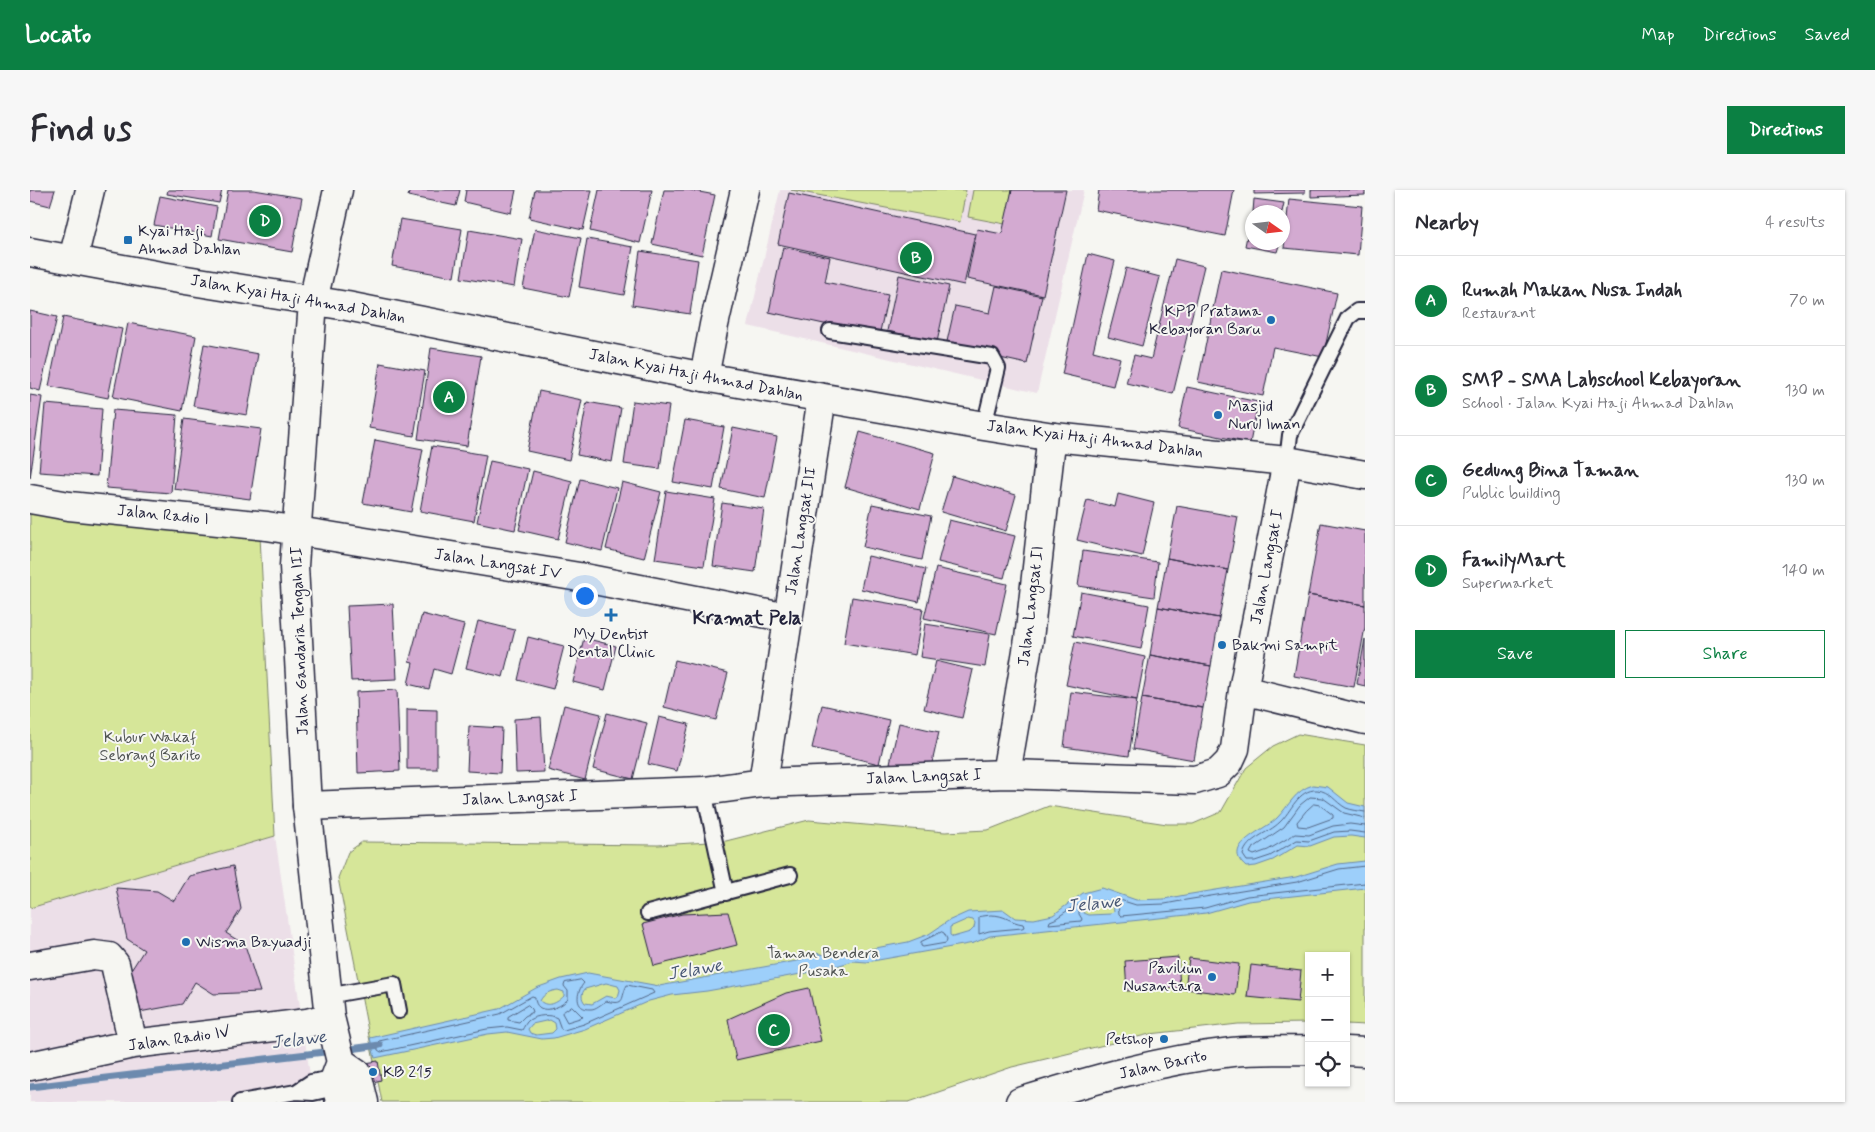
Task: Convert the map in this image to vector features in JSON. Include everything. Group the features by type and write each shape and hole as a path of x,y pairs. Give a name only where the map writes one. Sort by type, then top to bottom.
{"street":[{"path":"73,259 90,190"},
{"name":"Jalan Gandaria Tengah III","path":"338,190 313,301 294,566 307,806 342,1063"},
{"path":"704,377 745,190"},
{"name":"Jalan Kyai Haji Ahmad Dahlan","path":"30,252 161,276 347,306 704,377 984,426 1054,437 1287,461 1365,475"},
{"name":"Jalan Langsat III","path":"763,783 820,410 824,399"},
{"name":"Jalan Langsat II","path":"1006,774 1029,640 1050,451 1054,437"},
{"name":"Jalan Langsat I","path":"307,806 704,791 763,783 1006,774 1195,780 1218,773 1229,762 1236,749 1243,690 1287,461"},
{"name":"Jalan Radio I","path":"30,500 69,506 251,524 296,532"},
{"name":"Jalan Langsat IV","path":"296,532 579,577 788,618"},
{"path":"1243,690 1365,720"},
{"path":"30,966 94,955 109,957 115,964 133,1044"},
{"name":"Jalan Radio IV","path":"30,1066 133,1044 307,1022 342,1063"},
{"name":"Jalan Barito","path":"1020,1102 1172,1060 1234,1052 1305,1050"},
{"path":"1350,1051 1365,1052"}],"lane":[{"path":"1287,461 1290,435 1348,318 1358,311 1365,311"},
{"path":"830,331 992,358 998,368 984,426"},
{"path":"704,791 726,892"},
{"path":"648,913 790,875"},
{"path":"240,1102 296,1092 313,1093 342,1063 394,984 399,1011"}],"shaded area":[{"path":"780,190 1084,190 1037,393 748,326"},
{"path":"275,836 314,1102 30,1102 30,908"}],"green space":[{"path":"791,190 966,190 960,222"},
{"path":"973,190 1012,190 1005,224 968,217"},
{"name":"Kubur Wakaf Sebrang Barito","path":"30,509 260,536 275,836 30,908"},
{"name":"Taman Bendera Pusaka","path":"1298,734 1365,745 1365,1025 1350,1024 1350,952 1305,952 1305,1023 1238,1024 1150,1034 1012,1067 909,1102 382,1102 338,878 348,852 362,842 658,845 726,841 809,820 945,832 988,830 1049,806 1167,824 1193,824 1221,812 1246,768 1273,746"}],"water":[{"path":"1313,785 1328,787 1348,803 1365,807 1365,838 1351,836 1334,837 1310,846 1298,845 1273,860 1256,866 1246,867 1239,859 1238,852 1241,845 1277,818 1301,791"},
{"path":"1365,861 1365,888 1248,901 1206,913 990,936 974,943 867,962 853,961 823,970 707,991 672,995 649,1001 585,1029 554,1038 542,1039 507,1032 488,1034 375,1058 370,1038 499,1009 536,988 561,979 588,973 659,986 802,960 806,954 815,953 832,956 908,942 929,934 948,921 968,912 1004,910 1015,918 1034,919 1053,915 1083,893 1102,888 1136,900 1164,899 1296,877 1338,864","holes":["1093,901 1107,901 1113,905 1114,911 1111,914 1089,915 1084,913 1084,908","968,919 973,920 975,923 974,928 970,932 953,937 950,935 950,927","606,983 618,986 620,990 618,997 606,996 592,1004 585,1003 583,999 582,994 585,989","552,991 564,992 564,996 552,1004 540,1001 545,994","550,1020 555,1023 556,1029 552,1033 536,1035 530,1033 528,1029 532,1024"]}],"building":[{"path":"30,190 55,190 50,206 30,201"},
{"path":"168,190 222,190 219,203 167,194"},
{"path":"228,190 254,190 302,198 292,252 219,239"},
{"path":"410,190 460,190 456,206 408,196"},
{"path":"466,190 516,190 511,213 464,202"},
{"path":"535,190 592,190 583,230 529,218"},
{"path":"599,190 652,190 640,243 590,231"},
{"path":"664,190 689,190 715,195 702,255 652,244"},
{"path":"1012,190 1066,190 1043,295 967,279 977,229 1002,234"},
{"path":"1099,190 1234,190 1225,236 1096,210"},
{"path":"1254,190 1305,190 1305,193 1254,194"},
{"path":"1311,190 1365,190 1365,195 1311,197"},
{"path":"789,193 975,234 964,285 778,244"},
{"path":"160,196 217,207 212,236 154,225"},
{"path":"1254,199 1284,203 1284,205 1254,205"},
{"path":"1289,199 1362,206 1358,255 1290,249 1290,205 1288,205"},
{"path":"400,219 462,229 454,277 392,266"},
{"path":"535,229 581,238 569,297 523,288"},
{"path":"469,230 522,239 514,287 461,278"},
{"path":"587,239 633,247 624,295 579,287"},
{"path":"783,247 830,257 825,282 888,295 879,336 769,312"},
{"path":"640,251 698,260 690,314 632,305"},
{"path":"1088,254 1115,261 1093,351 1120,358 1113,386 1062,374"},
{"path":"1175,259 1204,266 1173,394 1126,383 1134,355 1151,359"},
{"path":"1126,268 1160,277 1142,346 1108,337"},
{"name":"KPP Pratama Kebayoran Baru","path":"1221,269 1337,293 1323,357 1273,347 1263,396 1198,382"},
{"path":"899,275 949,286 937,342 887,331"},
{"path":"996,286 1042,296 1027,364 946,346 955,306 990,313"},
{"path":"30,311 57,317 40,391 30,388"},
{"path":"63,317 122,329 108,398 49,386"},
{"path":"128,323 196,336 182,411 113,397"},
{"path":"204,344 258,354 247,415 193,406"},
{"path":"431,348 481,356 467,446 418,439"},
{"path":"380,363 425,371 414,436 369,428"},
{"name":"Masjid Nurul Iman","path":"1187,387 1258,402 1250,443 1178,428"},
{"path":"539,391 582,400 569,460 527,451"},
{"path":"30,395 42,397 30,478"},
{"path":"633,401 669,406 660,469 624,464"},
{"path":"587,402 621,408 612,462 577,455"},
{"path":"45,404 102,409 97,476 39,472"},
{"path":"113,410 177,415 171,493 106,488"},
{"path":"184,419 261,429 250,499 174,489"},
{"path":"685,420 724,427 713,489 673,482"},
{"path":"733,428 777,437 765,498 721,489"},
{"path":"860,432 935,453 920,509 845,487"},
{"path":"375,440 423,449 411,512 363,503"},
{"path":"432,446 486,455 474,521 420,511"},
{"path":"490,461 528,469 515,530 477,522"},
{"path":"533,471 572,481 558,539 519,530"},
{"path":"952,476 1016,495 1006,531 941,512"},
{"path":"580,479 617,488 602,551 565,542"},
{"path":"622,482 661,492 644,558 606,549"},
{"path":"666,491 715,499 704,566 655,559"},
{"path":"1118,494 1154,503 1142,556 1077,540 1087,500 1115,507"},
{"path":"722,503 764,509 755,572 713,566"},
{"path":"872,504 931,516 922,560 863,547"},
{"path":"1177,506 1238,517 1228,570 1167,558"},
{"path":"949,520 1015,536 1004,578 938,562"},
{"path":"1321,523 1365,531 1365,605 1308,595"},
{"path":"1083,551 1158,562 1154,597 1078,586"},
{"path":"868,556 926,569 919,602 861,589"},
{"path":"1167,558 1228,570 1219,618 1158,607"},
{"path":"936,568 1007,584 996,634 924,618"},
{"path":"1081,592 1149,605 1141,649 1073,636"},
{"path":"1308,595 1365,605 1365,627 1354,687 1294,676"},
{"path":"852,597 923,609 915,655 844,643"},
{"path":"393,604 397,679 351,681 347,606"},
{"path":"1158,607 1219,618 1211,666 1150,655"},
{"path":"422,614 464,625 451,674 434,669 429,689 408,684 413,663 409,662"},
{"path":"478,621 515,630 503,677 466,668"},
{"path":"925,624 990,634 985,667 920,657"},
{"path":"528,637 564,646 553,689 518,680"},
{"path":"584,638 616,646 605,690 573,682"},
{"path":"1365,639 1365,686 1357,684"},
{"path":"1075,642 1145,657 1137,700 1066,685"},
{"path":"1150,655 1211,666 1203,708 1142,698"},
{"path":"675,660 728,673 716,720 664,707"},
{"path":"936,661 973,670 962,718 924,709"},
{"path":"397,690 400,771 358,773 356,692"},
{"path":"1071,692 1137,700 1129,756 1064,747"},
{"path":"1142,698 1203,708 1194,760 1133,749"},
{"path":"564,705 601,714 585,780 548,770"},
{"path":"822,705 889,720 879,764 812,748"},
{"path":"407,709 437,710 437,769 407,769"},
{"path":"607,713 647,723 633,779 593,769"},
{"path":"541,717 544,772 516,773 514,719"},
{"path":"659,717 689,724 677,771 648,764"},
{"path":"899,723 939,732 930,772 890,763"},
{"path":"469,726 502,728 500,773 467,771"},
{"name":"Wisma Bayuadji","path":"233,866 241,909 226,933 245,945 260,992 214,994 195,982 182,1004 134,1013 130,972 144,950 127,939 116,888 157,891 174,901 189,876"},
{"path":"728,912 737,945 654,966 643,924 682,914"},
{"path":"1178,957 1180,988 1127,991 1125,961"},
{"name":"Paviliun Nusantara","path":"1189,958 1239,964 1235,995 1185,989"},
{"path":"1251,965 1301,971 1298,1002 1247,997"},
{"path":"809,988 821,1041 736,1060 728,1019 786,993"},
{"name":"KB 215","path":"378,1061 381,1080 369,1083 365,1063"}],"waterway":[{"name":"Jelawe","path":"343,1050 380,1045"},
{"name":"Jelawe","path":"30,1087 333,1051"}],"place":[{"name":"FamilyMart","path":"265,221"},
{"name":"Kyai Haji Ahmad Dahlan","path":"128,240"},
{"name":"SMP - SMA Labschool Kebayoran","path":"916,258"},
{"name":"KPP Pratama Kebayoran Baru","path":"1271,320"},
{"name":"Rumah Makan Nusa Indah","path":"449,397"},
{"name":"Masjid Nurul Iman","path":"1218,415"},
{"name":"My Dentist Dental Clinic","path":"611,615"},
{"name":"Bakmi Sampit","path":"1222,645"},
{"name":"Wisma Bayuadji","path":"186,942"},
{"name":"Paviliun Nusantara","path":"1212,977"},
{"name":"Gedung Bina Taman","path":"774,1030"},
{"name":"Petshop","path":"1164,1039"},
{"name":"KB 215","path":"373,1072"}],"district":[{"name":"Kramat Pela","path":"747,618"}]}
